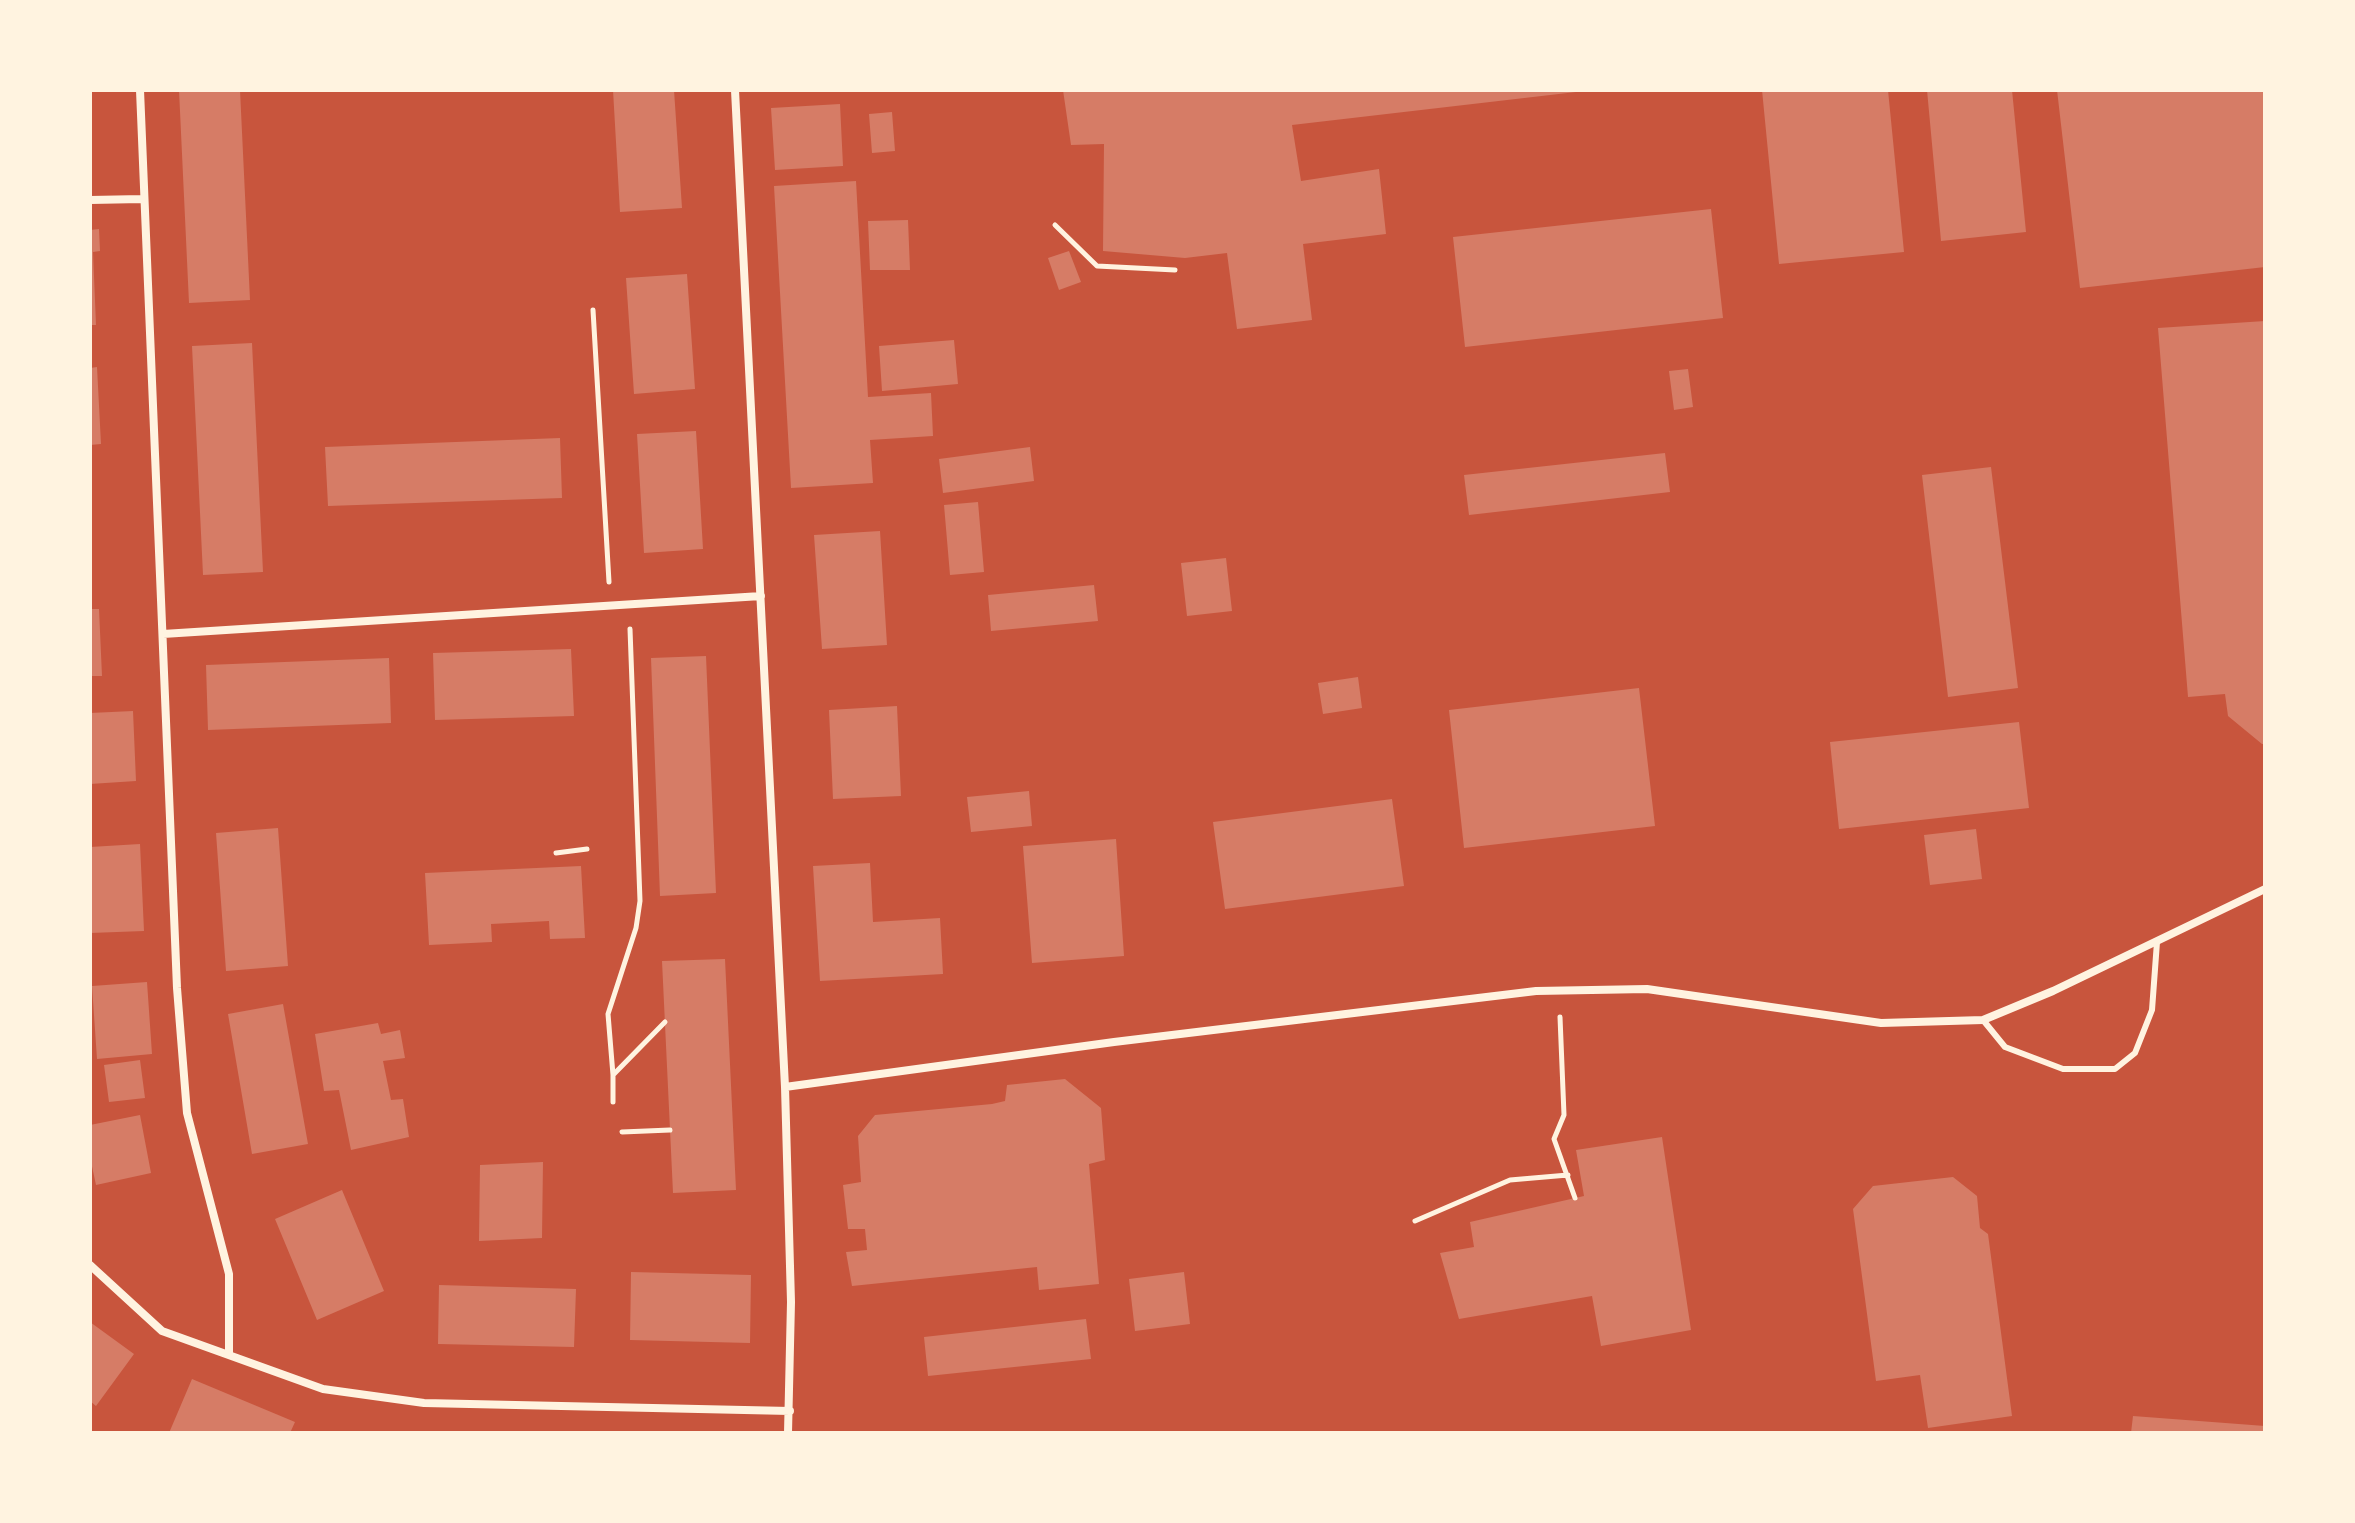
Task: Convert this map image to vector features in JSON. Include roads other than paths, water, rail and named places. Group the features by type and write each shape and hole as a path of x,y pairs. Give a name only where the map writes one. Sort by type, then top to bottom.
{"street":[{"path":"140,90 142,199 177,988 187,1113 229,1274 229,1353"},
{"path":"735,90 785,1087 788,1433"},
{"path":"90,200 142,199"},
{"path":"163,634 761,596"},
{"path":"785,1087 1344,1012 1559,990 1647,989 1881,1023 1983,1020 2157,942 2265,889"},
{"path":"90,1265 162,1331 323,1389 424,1403 790,1411"}],"lane":[{"path":"1983,1020 2005,1047 2063,1069 2115,1069 2135,1053 2152,1010 2157,942"}]}
